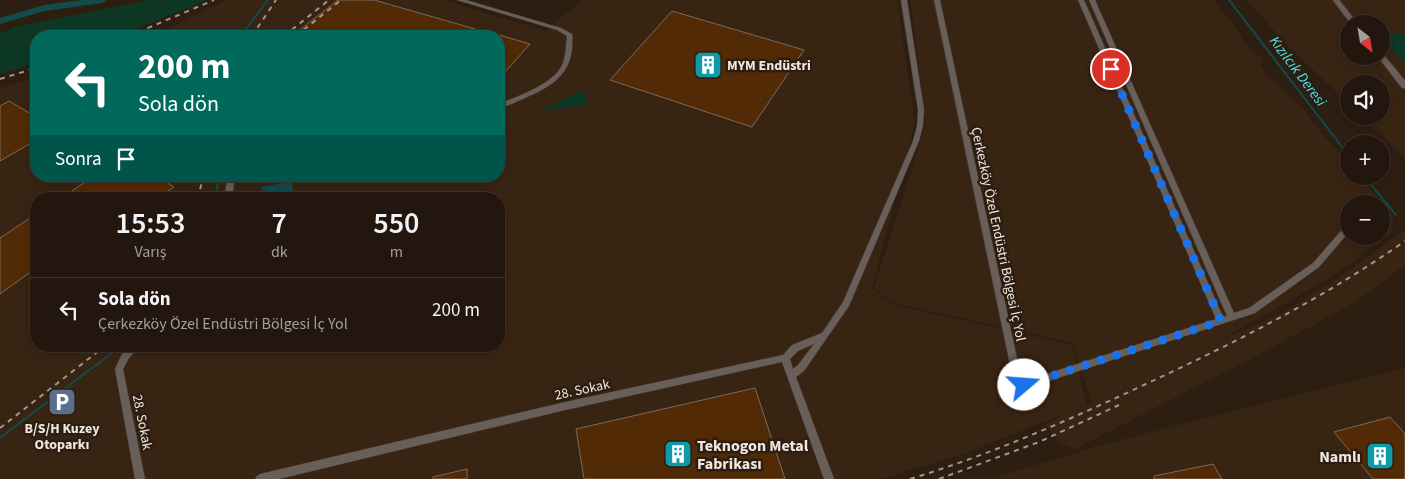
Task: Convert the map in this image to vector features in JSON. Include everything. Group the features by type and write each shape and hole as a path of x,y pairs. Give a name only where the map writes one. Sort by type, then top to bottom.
{"street":[{"path":"460,0 547,25 570,35 566,64 561,72 549,82 527,95 505,104"},
{"path":"792,376 801,368 846,304 903,172 920,126 921,110 904,0"},
{"name":"Çerkezköy Özel Endüstri Bölgesi İç Yol","path":"937,0 1017,379 1024,385 1252,311 1316,265 1340,237"},
{"path":"1081,0 1221,321"},
{"path":"1092,0 1232,317"},
{"path":"1336,0 1348,15"},
{"path":"1388,65 1405,86"},
{"path":"825,334 795,348 786,358 829,479"},
{"name":"28. Sokak","path":"129,352 119,369 140,479"},
{"name":"28. Sokak","path":"260,479 561,407 786,358"}],"shaded area":[{"path":"227,0 443,0 546,31 582,0 897,0 915,124 872,288 892,304 1072,345 1087,405 1091,402 1073,343 893,303 874,288 926,124 910,0 1213,0 1233,23 1249,49 1260,56 1265,62 1260,65 1267,75 1306,112 1315,126 1340,152 1340,185 1368,185 1376,195 1340,195 1340,245 1376,245 1336,274 1221,340 1284,312 1341,276 1384,245 1390,245 1390,241 1405,230 1405,265 1356,302 1230,370 1074,449 1057,442 1046,424 1074,410 963,454 881,479 0,479 0,88 30,78 30,182 505,182 505,30 164,30"},
{"path":"1246,0 1405,0 1405,158 1390,143 1390,135 1381,135 1371,125 1390,125 1390,75 1340,75 1340,95 1287,45"},
{"path":"1390,211 1393,215 1392,233 1390,234"},
{"path":"1405,368 1405,479 990,479 1108,443"}],"green space":[{"path":"150,0 207,0 133,30 30,30 30,65 0,74 0,33 15,27"},
{"path":"1390,33 1405,33 1405,65 1390,47"},
{"path":"580,91 584,92 587,105 541,111"}],"water":[{"path":"293,182 292,192 262,192 262,187"}],"building":[{"path":"338,0 374,0 479,30 300,30"},
{"name":"MYM Endüstri","path":"672,11 804,50 752,127 610,80"},
{"path":"505,37 530,44 505,72"},
{"path":"9,101 30,113 30,144 0,161 0,106"},
{"path":"85,182 166,182 174,187 166,192 70,192"},
{"path":"30,218 30,272 0,294 0,238"},
{"name":"Teknogon Metal Fabrikası","path":"755,388 785,479 584,479 576,429"},
{"name":"Namlı","path":"1390,417 1405,434 1405,479 1373,479 1334,432"},
{"path":"1213,464 1222,479 1154,479 1154,476"},
{"path":"467,469 467,479 433,479 433,477"}],"waterway":[{"path":"0,21 44,8 102,0"},
{"path":"246,29 268,0"},
{"name":"Kızılcık Deresi","path":"1229,0 1340,144"},
{"path":"216,192 218,182"},
{"name":"Kızılcık Deresi","path":"1371,185 1396,215"},
{"path":"0,438 113,352"}],"railway":[{"path":"143,30 214,0"},
{"path":"256,30 276,0"},
{"path":"292,30 329,0"},
{"path":"304,30 341,0"},
{"path":"0,79 30,70"},
{"path":"200,192 202,182"},
{"path":"910,479 971,459 1030,436 1180,368 1311,300 1405,241"},
{"path":"0,428 97,352"},
{"path":"939,479 1039,442 1119,405"}],"place":[{"name":"MYM Endüstri","path":"708,65"},
{"name":"B/S/H Kuzey Otoparkı","path":"62,402"},
{"name":"Teknogon Metal Fabrikası","path":"678,454"},
{"name":"Namlı","path":"1380,456"}],"route":[{"path":"1024,385 1221,321 1111,69"}]}
